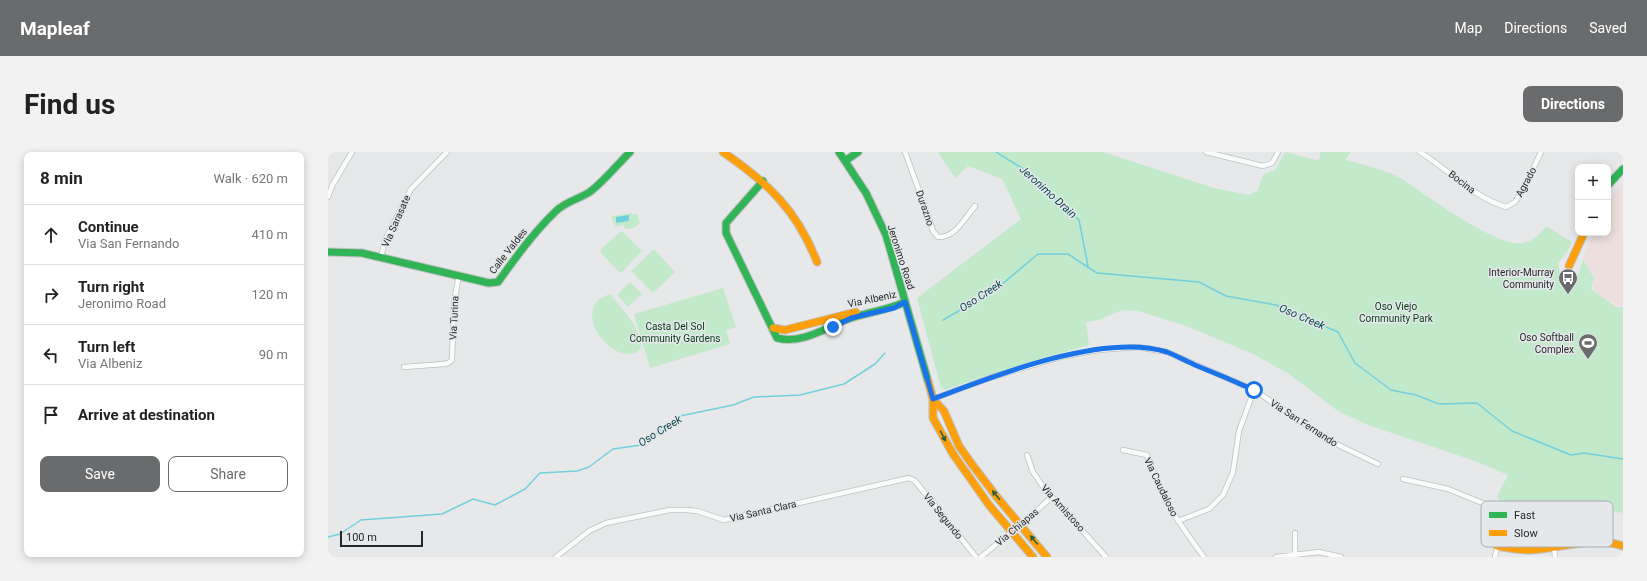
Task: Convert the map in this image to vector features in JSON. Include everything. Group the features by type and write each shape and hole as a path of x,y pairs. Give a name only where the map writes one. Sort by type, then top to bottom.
{"street":[{"path":"328,197 332,186 352,152"},
{"name":"Via Sarasate","path":"381,257 385,240 410,189 447,152"},
{"name":"Calle Valdes","path":"328,252 362,254 381,257 489,283 498,282 519,252 557,210 570,201 589,192 599,184 630,152"},
{"path":"723,152 763,181 791,211 810,240 817,262"},
{"name":"Jeronimo Road","path":"839,152 869,199 886,236 933,399 933,418 953,454 989,505 1033,557"},
{"path":"845,160 858,152"},
{"name":"Durazno","path":"905,152 933,231 938,237 946,238 952,234 975,206"},
{"path":"1206,152 1264,166 1272,163 1278,152"},
{"name":"Bocina","path":"1420,152 1475,193 1496,204 1506,207"},
{"name":"Agrado","path":"1506,207 1515,202 1523,190 1541,152"},
{"path":"1611,182 1623,169"},
{"name":"Via Albeniz","path":"763,181 726,223 725,228 726,233 777,338 786,339 833,327 851,318 894,308 905,302"},
{"path":"1569,266 1583,236"},
{"name":"Via Turina","path":"404,367 444,364 452,360 454,303 459,275"},
{"name":"Via Albeniz","path":"773,328 785,330 893,303 905,302"},
{"path":"804,325 807,334"},
{"name":"Via San Fernando","path":"933,399 992,377 1060,357 1098,350 1138,347 1167,352 1254,390 1330,441 1378,464"},
{"path":"1178,522 1209,509 1224,495 1233,472 1239,431 1254,390"},
{"name":"Jeronimo Road","path":"933,399 944,411 960,446 971,463 1047,557"},
{"name":"Via Caudaloso","path":"1123,450 1147,455 1158,486 1178,522 1204,557"},
{"name":"Via Amistoso","path":"1027,455 1033,472 1052,497 1106,557"},
{"name":"Via Santa Clara","path":"556,557 589,530 606,522 670,510 697,511 724,520 909,478"},
{"name":"Via Segundo","path":"909,478 915,482 976,557"},
{"path":"1403,479 1442,487 1481,502"},
{"name":"Via Chiapas","path":"981,557 1052,497"},
{"path":"1295,533 1295,555"},
{"path":"1613,544 1623,546"},
{"path":"1495,557 1497,547"},
{"path":"1504,547 1523,550 1546,547"},
{"path":"1554,547 1555,557"},
{"path":"1276,557 1319,552 1341,557"}],"shaded area":[{"path":"1623,182 1623,305 1621,306 1608,301 1593,288 1595,277 1583,258 1592,236 1611,236 1611,198"}],"green space":[{"name":"Oso Viejo Community Park","path":"938,152 1103,152 1214,188 1249,195 1257,191 1264,174 1275,170 1285,152 1316,160 1320,159 1320,152 1351,152 1345,160 1380,170 1400,178 1461,218 1495,237 1510,242 1522,243 1536,237 1546,226 1572,242 1567,252 1558,263 1560,274 1568,279 1578,276 1583,259 1594,278 1591,289 1616,307 1623,307 1623,513 1613,511 1613,501 1499,501 1497,496 1508,475 1472,460 1368,425 1338,411 1289,374 1253,354 1186,326 1138,311 1122,310 1099,320 1086,322 1089,345 997,372 945,390 941,388 917,298 1021,219 1002,179 968,166 955,178"},
{"path":"632,213 633,215 638,214 638,221 640,221 639,224 634,228 625,229 624,225 615,227 612,216"},
{"path":"620,232 623,232 642,251 622,272 619,272 601,253 601,249"},
{"path":"654,249 675,272 653,293 631,271"},
{"path":"630,282 642,294 628,307 617,295"},
{"name":"Casta Del Sol Community Gardens","path":"723,288 736,327 726,330 730,344 650,368 634,314"},
{"path":"610,294 625,312 638,333 641,348 633,353 624,354 615,350 606,343 594,324 592,314 596,302"}],"water":[{"path":"629,215 629,221 616,223 616,217"}],"waterway":[{"name":"Jeronimo Drain","path":"996,152 1022,168 1079,220 1088,266"},
{"name":"Oso Creek","path":"943,320 995,290 1038,254 1068,254 1097,273 1199,282 1226,296 1276,305 1338,332 1355,363 1391,390 1416,395 1439,404 1477,403 1512,431 1571,455 1584,453 1623,459"},
{"name":"Oso Creek","path":"328,537 340,534 361,520 442,514 473,499 495,505 525,489 540,473 577,471 589,467 613,449 641,445 680,416 733,405 754,397 800,395 844,384 875,364 885,353"}],"traffic: fast":[{"path":"328,252 362,253 489,283 498,282 518,254 556,211 564,205 591,191 630,152"},
{"path":"839,152 866,193 886,235 928,381"},
{"path":"845,161 858,152"},
{"path":"1611,182 1623,169"},
{"path":"763,181 726,223 726,233 777,338 796,339 806,337 842,321 905,302"}],"traffic: slow":[{"path":"723,152 754,175 779,199 800,227 817,262"},
{"path":"1569,266 1583,236"},
{"path":"773,328 785,330 856,312"},
{"path":"928,381 933,399 933,418 953,454 989,505 1033,557"},
{"path":"933,399 944,411 959,446 971,463 996,496 1047,557"},
{"path":"1613,544 1623,546"},
{"path":"1504,547 1531,550 1557,547"}],"place":[{"name":"Interior-Murray Community","path":"1568,295"},
{"name":"Oso Softball Complex","path":"1588,360"}],"route":[{"path":"833,327 851,318 894,308 905,302 933,399 992,377 1060,357 1098,350 1138,347 1167,352 1254,390"}]}
